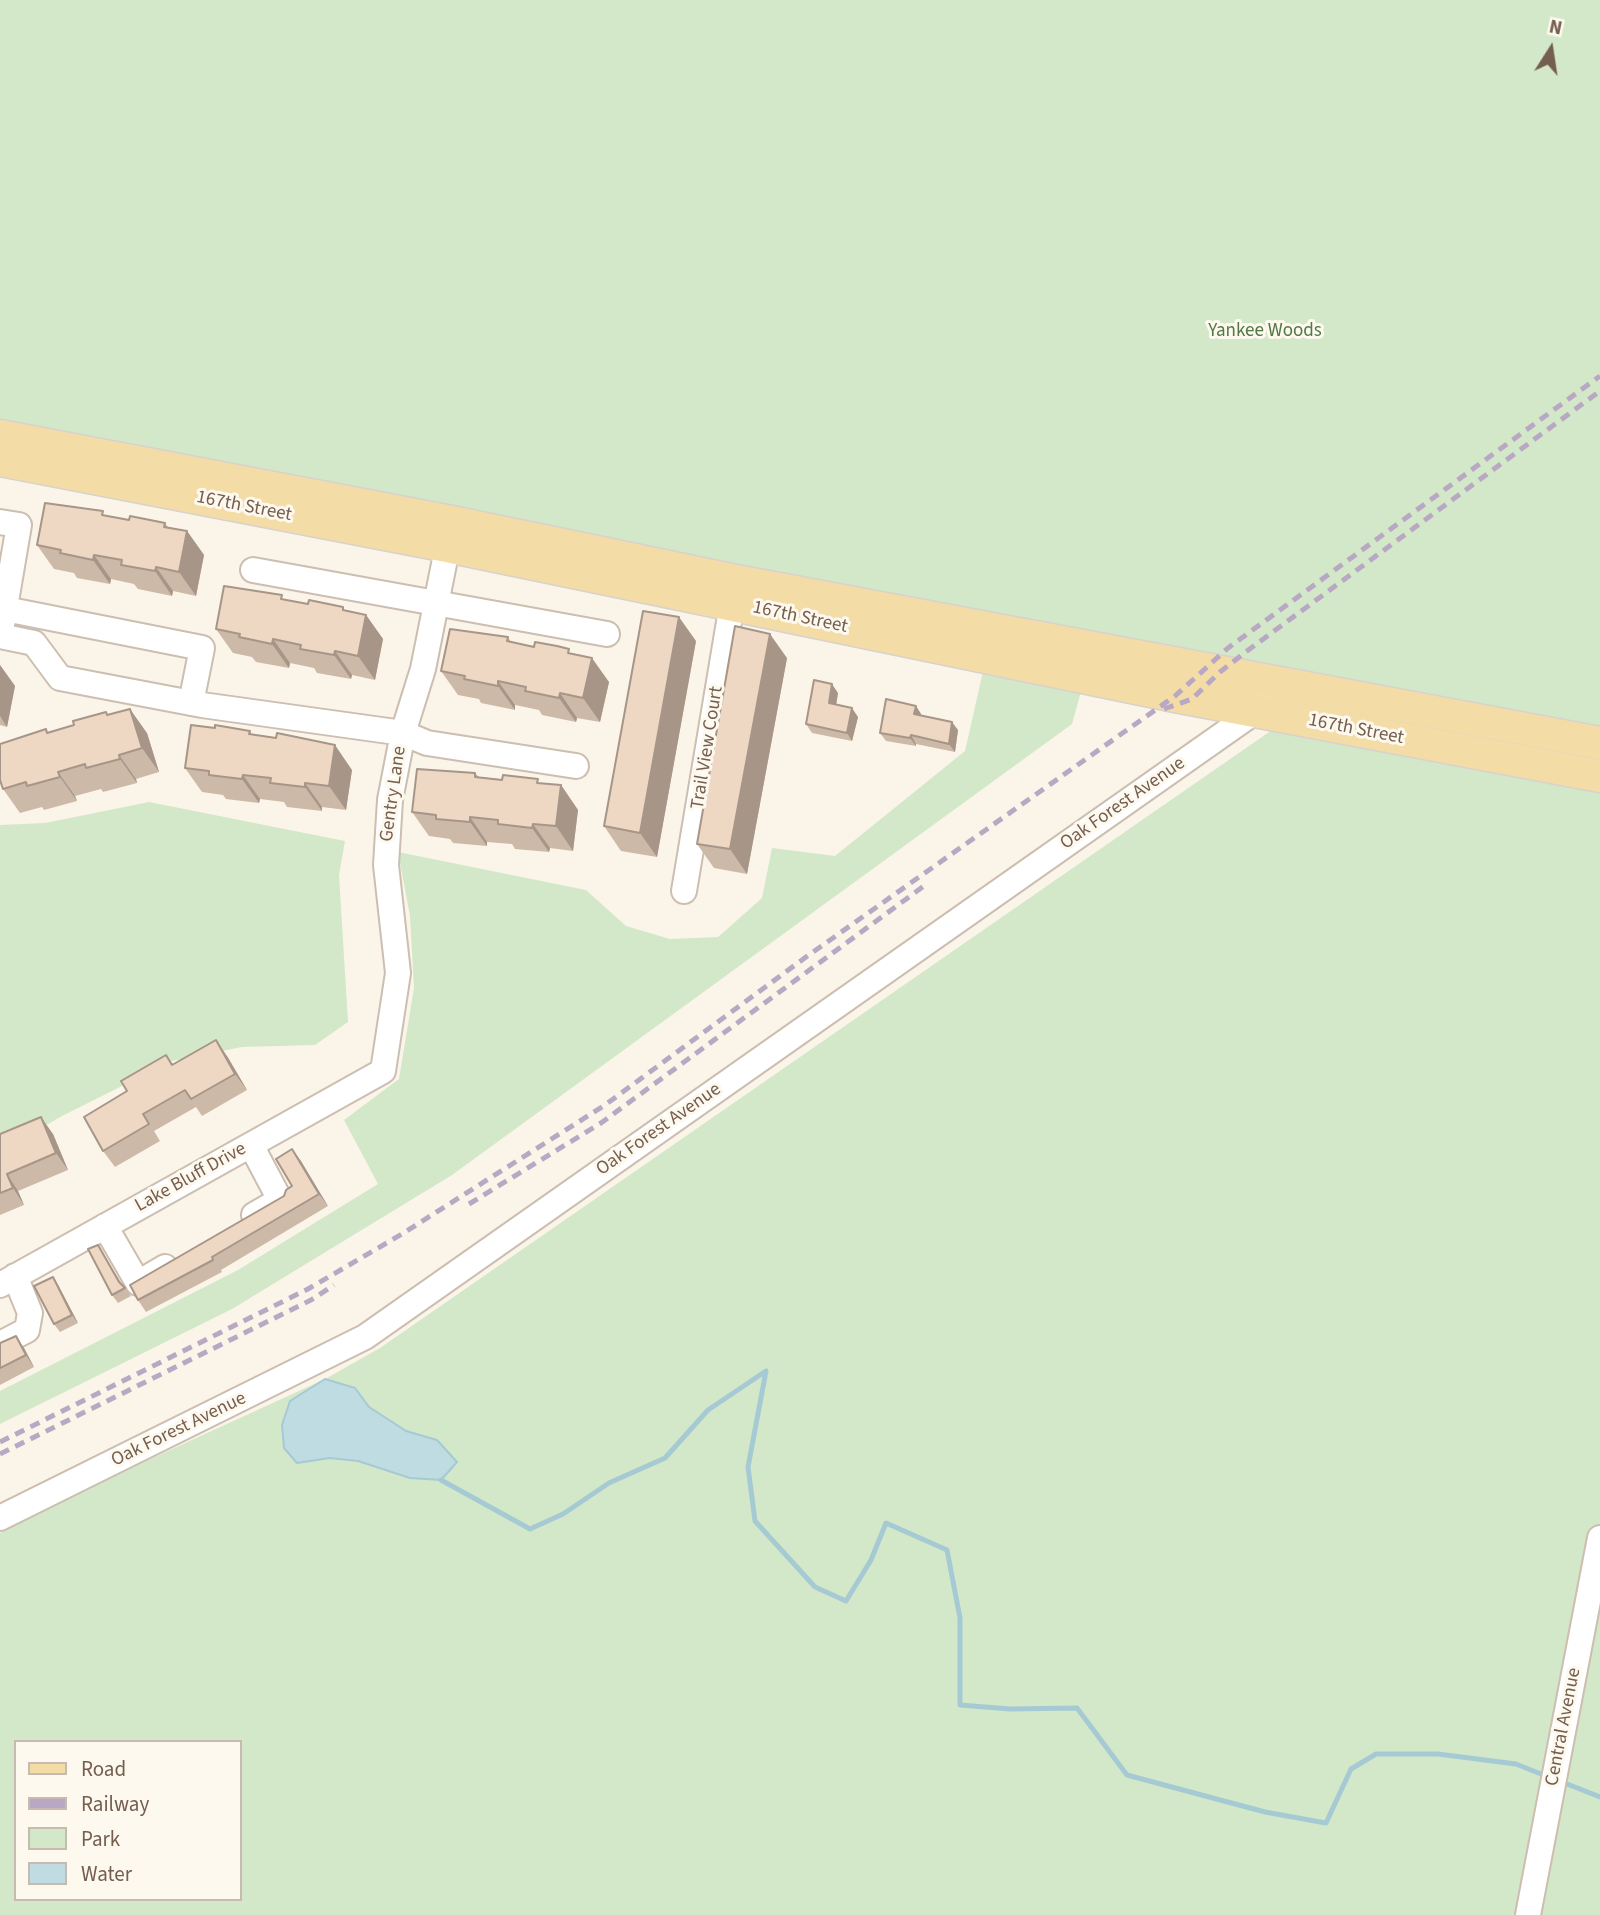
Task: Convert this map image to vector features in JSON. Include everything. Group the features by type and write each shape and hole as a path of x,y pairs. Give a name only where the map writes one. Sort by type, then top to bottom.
{"main road":[{"name":"167th Street","path":"0,436 450,534 732,604 1256,711 1600,776"},
{"name":"167th Street","path":"0,460 736,581 1600,743"}],"street":[{"path":"0,522 19,525 0,636 34,643 60,678 191,703 403,733 427,743 576,766"},
{"name":"Gentry Lane","path":"383,1071 398,973 386,865 386,835 394,774 403,733 423,669 450,534"},
{"path":"253,570 607,634"},
{"name":"Trail View Court","path":"684,891 732,604"},
{"path":"5,609 202,649 191,703"},
{"name":"Oak Forest Avenue","path":"0,1518 365,1337 1256,711 1281,684"},
{"name":"Lake Bluff Drive","path":"7,1281 383,1071"},
{"path":"233,1227 281,1200 251,1145"},
{"path":"105,1226 138,1283 186,1255"},
{"path":"0,1344 27,1329 30,1313 7,1281"},
{"name":"Central Avenue","path":"1528,1915 1600,1538"}],"green space":[{"name":"Yankee Woods","path":"0,0 1600,0 1600,734 0,427"},
{"path":"984,667 1082,688 1072,724 452,1175 232,1309 0,1424 0,1391 238,1270 378,1184 344,1120 399,1079 414,988 410,916 398,852 586,890 626,926 670,939 718,937 762,898 772,848 835,856 965,751"},
{"path":"1272,730 1600,792 1600,1915 0,1915 0,1533 146,1461 325,1379 380,1348"},
{"path":"149,802 345,841 339,875 348,1022 315,1045 242,1047 172,1061 62,1116 0,1152 0,825 45,823"}],"water":[{"path":"325,1379 355,1388 369,1407 406,1431 437,1440 457,1462 441,1480 410,1478 358,1461 330,1458 297,1463 284,1448 282,1425 290,1401"}],"building":[{"path":"45,503 103,511 102,515 129,520 130,516 165,523 164,527 187,531 179,572 156,567 155,571 121,565 122,560 94,555 93,560 37,545"},
{"path":"224,586 282,595 281,599 308,604 309,600 366,615 358,656 335,651 334,655 300,649 301,645 273,639 272,644 216,629"},
{"path":"643,611 679,617 640,833 604,826"},
{"path":"735,626 770,634 730,849 697,844"},
{"path":"450,629 508,637 507,641 534,647 535,642 557,646 569,649 568,653 592,658 583,698 560,693 559,698 525,691 526,687 498,681 498,686 441,671"},
{"path":"814,680 832,684 829,703 852,708 847,733 806,724"},
{"path":"886,699 916,706 914,714 952,722 949,744 911,735 910,738 880,733"},
{"path":"130,709 142,748 119,755 120,759 86,768 85,764 58,772 60,777 27,786 26,782 3,789 0,780 0,744 46,729 47,733 74,725 73,721 106,712 107,715"},
{"path":"191,725 215,728 215,725 276,738 277,733 335,745 329,786 305,783 305,787 270,783 271,778 243,775 242,779 209,775 209,771 185,768"},
{"path":"417,769 475,773 475,777 502,780 503,775 538,779 537,783 561,785 556,826 533,824 532,828 470,817 470,822 436,819 436,815 412,812"},
{"path":"216,1040 235,1074 191,1099 185,1090 143,1114 149,1124 103,1151 84,1117 127,1091 121,1081 166,1055 172,1065"},
{"path":"41,1117 56,1153 7,1174 13,1188 0,1193 0,1134"},
{"path":"292,1149 319,1194 212,1257 213,1260 138,1300 130,1285 284,1196 286,1190 292,1186 276,1159"},
{"path":"98,1245 125,1288 112,1295 88,1249"},
{"path":"53,1277 72,1315 54,1324 34,1286"},
{"path":"16,1336 26,1355 0,1368 0,1343"}],"waterway":[{"path":"441,1480 530,1529 563,1514 609,1483 665,1458 708,1410 766,1371 748,1467 755,1521 815,1587 846,1601 871,1560 886,1523 947,1550 960,1618 960,1705 1010,1709 1077,1708 1127,1775 1265,1812 1326,1823 1351,1769 1376,1754 1438,1754 1516,1764 1546,1776"},
{"path":"1562,1782 1600,1797"}],"railway":[{"path":"0,1442 308,1289 402,1234 605,1105 806,957 1175,696 1228,648 1600,376"},
{"path":"1164,709 1192,699 1247,651 1600,391"},
{"path":"469,1204 601,1123 928,883"},
{"path":"0,1454 311,1300 334,1285"}]}
